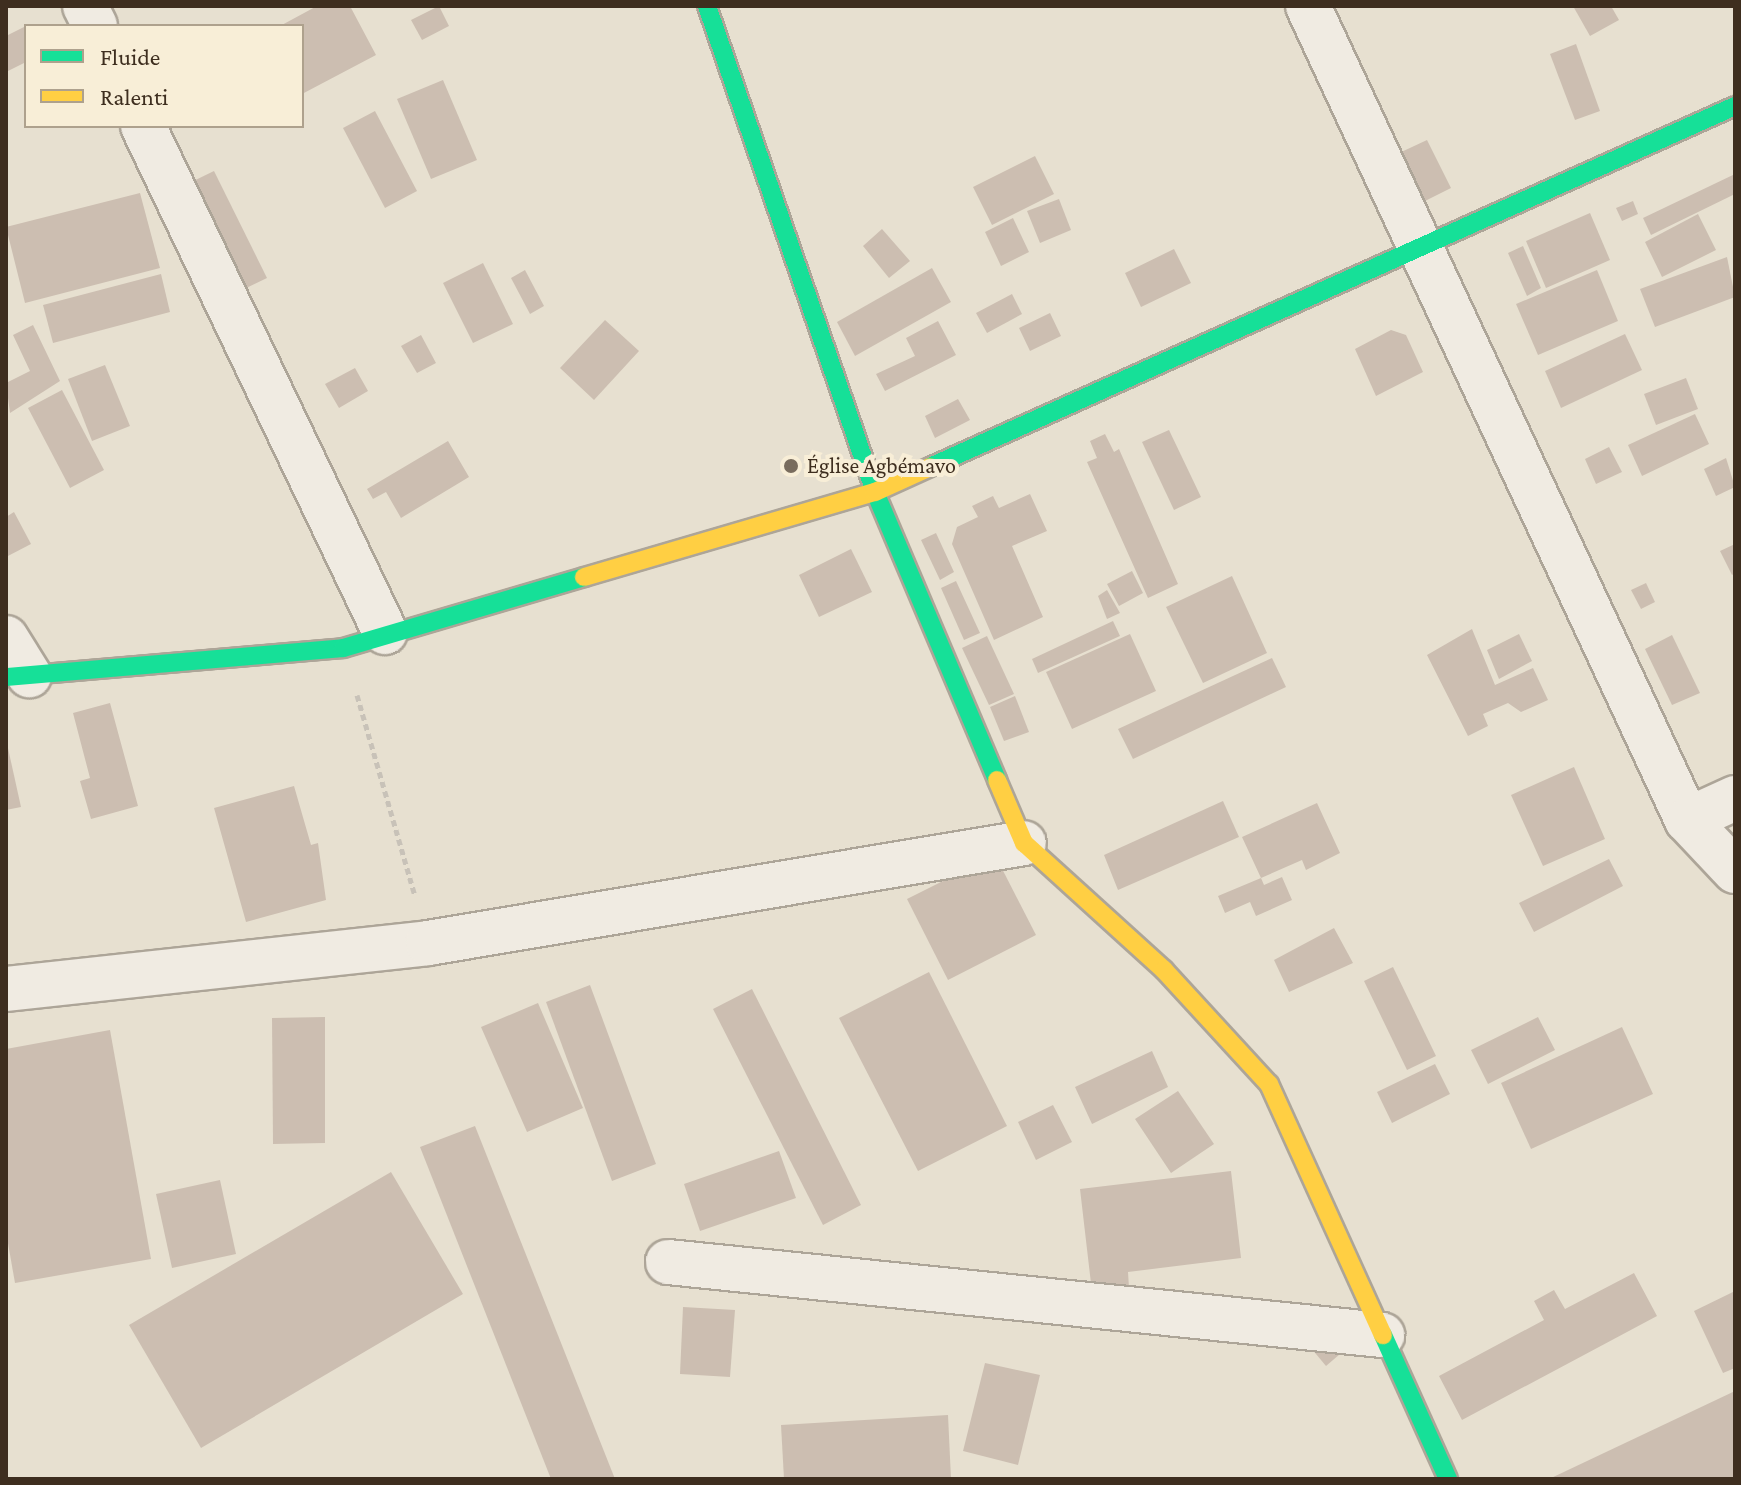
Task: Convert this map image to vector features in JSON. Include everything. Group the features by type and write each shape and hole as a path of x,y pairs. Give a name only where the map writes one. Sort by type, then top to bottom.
{"street":[{"path":"85,6 94,24"},
{"path":"707,6 875,492 1024,843 1164,970 1269,1084 1448,1479"},
{"path":"1308,6 1687,820 1735,871"},
{"path":"6,638 17,676 343,648 385,632 875,492 1735,106"},
{"path":"144,128 385,632"},
{"path":"1687,820 1735,798"},
{"path":"6,989 428,943 1024,843"},
{"path":"668,1262 1382,1335"}],"path":[{"path":"343,648 428,943"}],"building":[{"path":"317,6 350,6 376,55 304,93 304,24 284,24"},
{"path":"439,6 449,26 422,40 411,20"},
{"path":"1573,6 1611,6 1619,20 1590,36"},
{"path":"24,27 24,63 6,72 6,36"},
{"path":"1576,44 1600,111 1575,120 1550,54"},
{"path":"443,80 477,160 431,179 397,99"},
{"path":"375,111 417,191 385,208 343,128"},
{"path":"1427,140 1451,188 1421,203 1397,154"},
{"path":"1035,156 1054,194 992,225 973,187"},
{"path":"214,171 267,278 230,296 177,189"},
{"path":"1735,174 1735,194 1651,235 1643,218"},
{"path":"140,193 160,268 25,303 6,227"},
{"path":"1059,199 1071,230 1040,243 1027,211"},
{"path":"1633,201 1638,214 1622,221 1616,208"},
{"path":"1590,213 1610,260 1546,288 1526,241"},
{"path":"1698,214 1716,250 1662,277 1645,242"},
{"path":"1013,218 1029,252 1001,266 985,232"},
{"path":"882,229 910,261 889,278 863,246"},
{"path":"1523,246 1541,288 1527,296 1508,253"},
{"path":"1174,249 1191,283 1141,307 1125,273"},
{"path":"1727,257 1735,297 1655,327 1640,289"},
{"path":"483,263 513,324 473,343 443,283"},
{"path":"932,268 951,302 855,356 837,322"},
{"path":"525,270 544,306 530,314 511,278"},
{"path":"1597,270 1618,321 1538,355 1516,304"},
{"path":"161,274 170,312 53,343 43,305"},
{"path":"1012,294 1022,314 987,333 976,313"},
{"path":"1050,313 1061,336 1030,351 1019,328"},
{"path":"605,320 639,351 594,400 560,368"},
{"path":"938,321 956,355 885,391 876,374 915,356 906,338"},
{"path":"33,325 60,381 10,413 6,383 30,371 13,335"},
{"path":"1391,330 1406,335 1423,372 1376,396 1355,349"},
{"path":"1625,334 1642,370 1561,408 1545,371"},
{"path":"421,335 436,363 417,373 401,346"},
{"path":"105,365 130,426 92,441 68,379"},
{"path":"355,368 368,391 339,408 325,384"},
{"path":"1686,378 1698,409 1656,425 1644,394"},
{"path":"62,390 104,470 70,488 28,408"},
{"path":"958,399 970,420 935,438 925,416"},
{"path":"1695,414 1709,444 1642,476 1628,445"},
{"path":"1169,430 1201,497 1174,510 1142,442"},
{"path":"1105,434 1114,452 1119,449 1178,584 1148,598 1087,462 1097,458 1090,441"},
{"path":"448,441 469,477 401,518 386,492 373,499 367,489"},
{"path":"1609,447 1622,472 1596,484 1585,459"},
{"path":"1726,458 1735,487 1716,496 1704,469"},
{"path":"1030,494 1047,531 1012,546 1043,617 994,640 952,544 957,527 978,517 972,506 993,496 999,508"},
{"path":"14,512 31,544 6,557 6,517"},
{"path":"936,533 954,572 940,580 921,540"},
{"path":"1735,544 1735,573 1732,575 1720,551"},
{"path":"851,549 872,592 819,617 799,575"},
{"path":"1132,571 1143,593 1119,606 1107,584"},
{"path":"1232,576 1267,653 1203,683 1166,607"},
{"path":"956,581 980,633 964,640 941,588"},
{"path":"1646,583 1655,602 1641,609 1631,590"},
{"path":"1107,590 1120,613 1107,619 1098,596"},
{"path":"1113,621 1120,636 1038,673 1032,659"},
{"path":"1472,629 1495,685 1533,668 1548,700 1521,712 1508,703 1483,714 1488,726 1468,736 1427,655"},
{"path":"1130,634 1156,691 1072,729 1046,672"},
{"path":"1519,634 1532,661 1499,679 1487,650"},
{"path":"1672,635 1700,693 1672,705 1645,649"},
{"path":"987,636 1014,694 989,705 962,648"},
{"path":"1272,658 1286,687 1133,759 1118,729"},
{"path":"1015,696 1029,732 1004,741 990,707"},
{"path":"110,703 138,806 91,819 80,781 90,778 73,713"},
{"path":"6,739 21,807 6,810"},
{"path":"1574,767 1605,839 1543,866 1511,795"},
{"path":"294,786 311,845 318,843 326,900 246,922 214,808"},
{"path":"1223,801 1239,837 1118,890 1104,855"},
{"path":"1317,803 1340,853 1306,870 1302,860 1261,878 1242,837"},
{"path":"995,855 1036,935 948,980 907,899"},
{"path":"1609,859 1623,886 1534,932 1519,903"},
{"path":"1282,877 1292,900 1256,916 1250,902 1225,913 1218,896 1261,878 1264,885"},
{"path":"1334,928 1353,963 1289,992 1274,960"},
{"path":"1393,967 1436,1056 1407,1070 1364,981"},
{"path":"929,972 1007,1126 918,1171 839,1018"},
{"path":"590,985 656,1164 612,1181 546,1002"},
{"path":"752,989 861,1205 823,1225 713,1009"},
{"path":"538,1003 583,1108 527,1132 481,1027"},
{"path":"325,1017 325,1143 273,1144 272,1018"},
{"path":"1538,1017 1555,1050 1488,1084 1471,1050"},
{"path":"1622,1027 1653,1094 1531,1149 1501,1083"},
{"path":"110,1030 151,1259 15,1283 6,1232 6,1049"},
{"path":"1152,1051 1168,1087 1092,1124 1075,1087"},
{"path":"1435,1064 1450,1094 1392,1123 1377,1092"},
{"path":"1178,1091 1214,1144 1171,1173 1135,1119"},
{"path":"1053,1105 1072,1142 1036,1160 1018,1122"},
{"path":"475,1126 615,1479 551,1479 420,1147"},
{"path":"779,1151 796,1198 700,1231 684,1184"},
{"path":"1231,1171 1241,1258 1128,1272 1129,1288 1092,1292 1080,1189"},
{"path":"391,1172 463,1294 201,1448 129,1325"},
{"path":"220,1180 236,1254 172,1268 156,1194"},
{"path":"1634,1273 1657,1316 1462,1420 1439,1376 1544,1320 1534,1301 1554,1290 1565,1309"},
{"path":"1735,1291 1735,1368 1723,1373 1694,1311"},
{"path":"683,1307 735,1310 730,1377 680,1374"},
{"path":"1320,1330 1340,1354 1326,1366 1306,1342"},
{"path":"985,1363 1040,1375 1018,1465 963,1451"},
{"path":"1735,1391 1735,1479 1549,1479"},
{"path":"948,1415 951,1479 784,1479 781,1425"}],"traffic: fast":[{"path":"707,6 875,492 997,780"},
{"path":"930,467 1735,106"},
{"path":"6,677 343,648 584,577"},
{"path":"1383,1335 1448,1479"}],"traffic: slow":[{"path":"584,577 875,492 930,467"},
{"path":"997,780 1024,843 1164,970 1269,1084 1383,1335"}],"place":[{"name":"Église Agbémavo","path":"791,466"}]}
